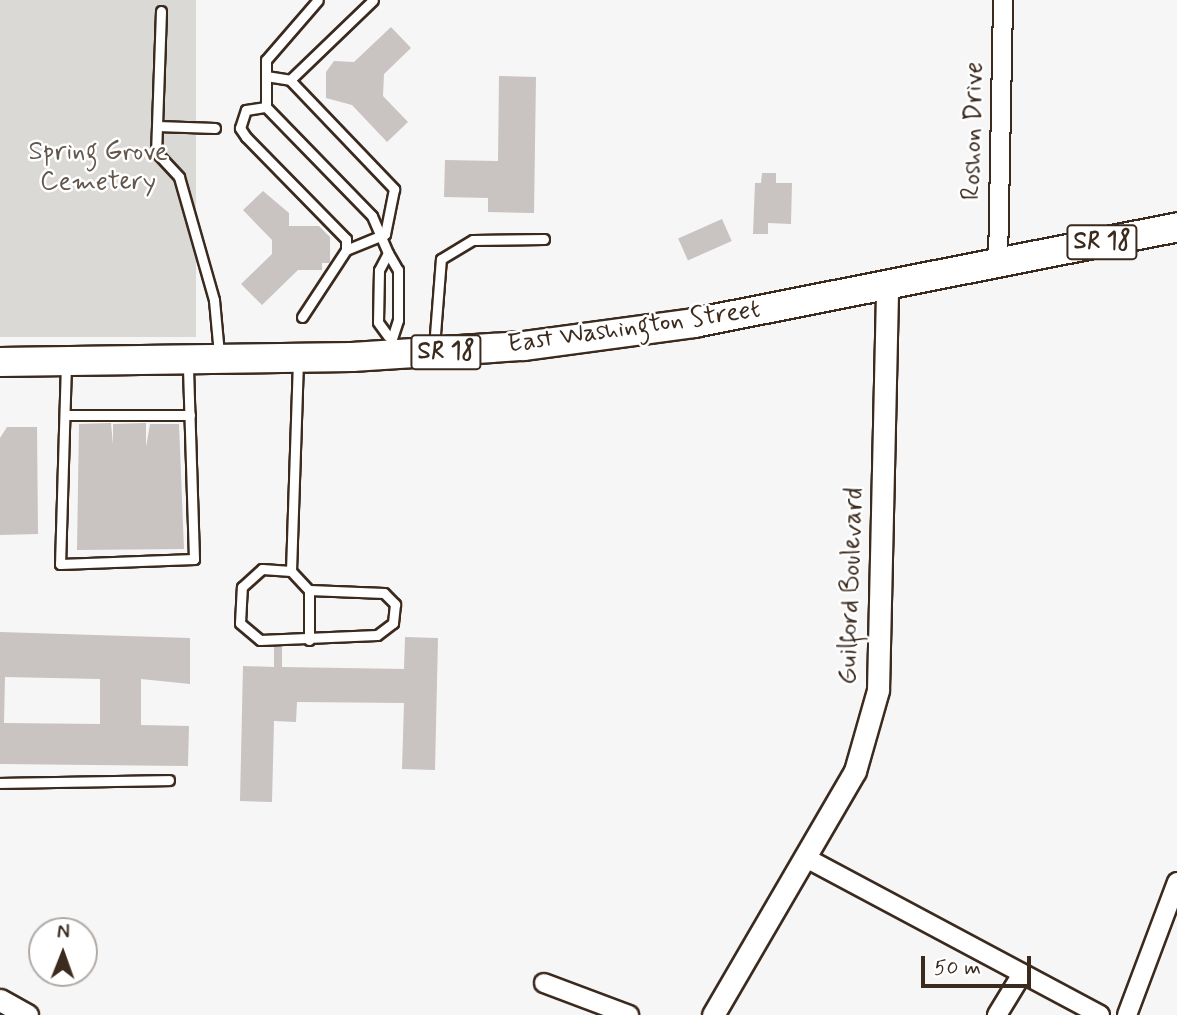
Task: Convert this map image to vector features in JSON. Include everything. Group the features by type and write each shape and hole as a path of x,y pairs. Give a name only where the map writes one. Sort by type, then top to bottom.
{"highway":[{"name":"East Washington Street","path":"0,362 298,358 388,346 434,352 609,336 887,285 1177,227"}],"street":[{"name":"Roshon Drive","path":"998,263 1003,0"},
{"name":"Guilford Boulevard","path":"713,1015 808,859 855,771 878,690 887,285"},
{"path":"808,859 1100,1015"},
{"path":"1127,1015 1177,883"},
{"path":"997,1015 1022,974"},
{"path":"544,983 629,1015"},
{"path":"0,1000 21,1014"}],"lane":[{"path":"318,0 275,43 266,76 266,107 385,234"},
{"path":"290,80 373,0"},
{"path":"161,11 156,152 179,177 206,267 219,359"},
{"path":"266,76 290,80 394,189 395,209 385,234 388,253 398,270 398,320 388,346"},
{"path":"266,107 246,110 240,128 346,239 346,250 302,317"},
{"path":"157,126 215,128"},
{"path":"346,250 385,234"},
{"path":"434,352 441,258 473,240 544,239"},
{"path":"388,253 379,270 378,322 388,346"},
{"path":"291,571 298,358"},
{"path":"66,361 60,564 158,564 194,559 188,360"},
{"path":"65,415 190,415"},
{"path":"309,590 384,593 395,604 393,623 377,635 309,639 260,640 240,623 242,587 262,569 291,571 309,590 309,639"},
{"path":"0,783 169,780"}],"green space":[{"name":"Spring Grove Cemetery","path":"0,0 196,0 196,337 0,337"}],"building":[{"path":"391,27 411,48 384,74 383,96 408,122 387,142 352,105 326,98 326,72 334,61 354,62"},
{"path":"499,76 536,77 534,213 488,212 488,198 444,197 445,160 498,161"},
{"path":"762,173 776,173 776,183 792,183 791,224 768,223 768,234 753,234 755,183 761,183"},
{"path":"263,191 289,213 289,226 319,226 330,237 330,263 322,263 322,270 298,270 262,305 241,284 272,254 272,240 243,210"},
{"path":"722,219 732,241 688,260 678,239"},
{"path":"111,423 113,445 113,424 146,423 146,447 150,424 179,424 184,549 77,550 79,424"},
{"path":"7,427 37,427 38,534 0,535 0,438"},
{"path":"0,632 190,638 190,684 141,679 141,725 189,726 188,766 0,764","holes":["5,677 100,679 100,724 4,723"]},
{"path":"405,637 438,638 435,770 402,769 404,703 297,702 296,722 274,721 272,802 240,801 243,666 274,667 274,645 282,645 282,667 404,669"}]}
